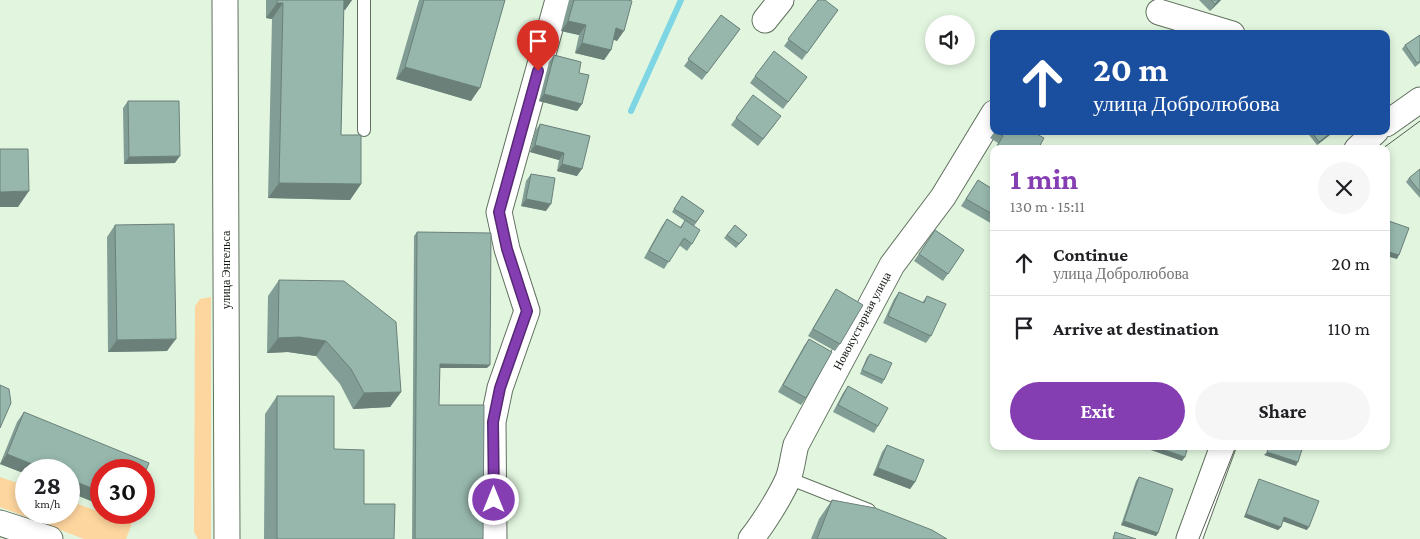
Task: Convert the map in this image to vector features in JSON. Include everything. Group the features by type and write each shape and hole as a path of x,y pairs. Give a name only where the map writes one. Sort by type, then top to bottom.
{"street":[{"name":"улица Энгельса","path":"225,0 227,539"},
{"path":"494,539 493,422 500,388 527,311 507,249 499,212 558,0"},
{"path":"765,20 781,0"},
{"path":"1160,12 1219,30"},
{"path":"1390,122 1420,100"},
{"name":"Новокустарная улица","path":"751,539 758,531 788,478 796,445 892,265 943,197 990,120"},
{"path":"1189,539 1222,450"},
{"path":"0,523 50,539"}],"lane":[{"path":"364,0 364,130"},
{"path":"788,478 878,514"}],"shaded area":[{"path":"211,297 211,539 198,539 194,532 195,306 200,299"},
{"path":"0,477 15,482 15,513 0,507"},
{"path":"80,505 90,508 90,524 132,524 126,539 84,539 45,524 80,524"}],"building":[{"path":"277,0 344,0 341,135 361,135 361,184 279,183 283,3 277,3"},
{"path":"424,0 505,0 480,88 405,67"},
{"path":"574,0 632,1 624,31 616,28 611,50 582,43 586,25 568,21"},
{"path":"818,0 825,0 838,10 807,53 788,39"},
{"path":"1211,0 1219,0 1215,4"},
{"path":"721,15 740,29 707,73 688,59"},
{"path":"1420,35 1420,61 1417,63 1405,45"},
{"path":"774,51 807,77 788,102 755,76"},
{"path":"554,55 581,62 579,73 589,75 582,104 544,94"},
{"path":"753,95 781,116 763,139 736,118"},
{"path":"128,101 179,101 180,156 129,157"},
{"path":"540,124 590,136 582,169 562,164 564,153 535,145"},
{"path":"1001,135 1038,135 1044,138 1040,145 998,145 1003,136"},
{"path":"1314,135 1328,135 1319,142"},
{"path":"0,149 28,149 29,191 0,192"},
{"path":"1420,169 1420,192 1409,178"},
{"path":"531,174 555,178 551,204 526,199"},
{"path":"978,180 990,188 990,213 966,199"},
{"path":"682,196 704,211 696,222 674,209"},
{"path":"667,219 681,228 685,220 700,230 692,244 684,238 669,262 649,251"},
{"path":"1390,221 1409,228 1399,255 1390,252"},
{"path":"174,224 176,339 117,340 115,225"},
{"path":"735,225 747,235 739,244 727,235"},
{"path":"935,230 964,250 948,274 919,254"},
{"path":"417,232 491,233 490,365 440,364 439,405 484,405 483,539 415,539"},
{"path":"279,280 344,281 396,322 401,392 364,393 351,369 326,341 299,337 278,338"},
{"path":"836,289 863,305 840,344 813,329"},
{"path":"899,292 924,303 927,296 946,304 931,336 888,316"},
{"path":"809,339 832,352 806,398 783,385"},
{"path":"870,354 892,363 884,380 862,370"},
{"path":"0,385 9,389 11,403 0,428"},
{"path":"848,386 888,408 878,426 838,405"},
{"path":"277,396 334,396 334,449 364,450 364,504 395,504 394,539 277,539"},
{"path":"24,412 139,459 90,459 90,488 80,483 80,459 20,459 7,454"},
{"path":"887,445 924,460 915,482 878,468"},
{"path":"1165,450 1187,450 1185,457"},
{"path":"1268,450 1302,450 1298,462 1267,452"},
{"path":"1139,477 1173,489 1158,533 1124,521"},
{"path":"1259,479 1319,501 1309,527 1284,517 1281,527 1246,514"},
{"path":"832,500 875,508 932,530 947,539 817,539"},
{"path":"1115,532 1136,539 1113,539"}],"waterway":[{"path":"631,111 681,0"}],"tram line":[{"path":"1387,145 1420,121"},
{"path":"1199,539 1234,450"}],"route":[{"path":"494,500 493,422 500,388 527,311 507,249 499,212 538,71"}]}
